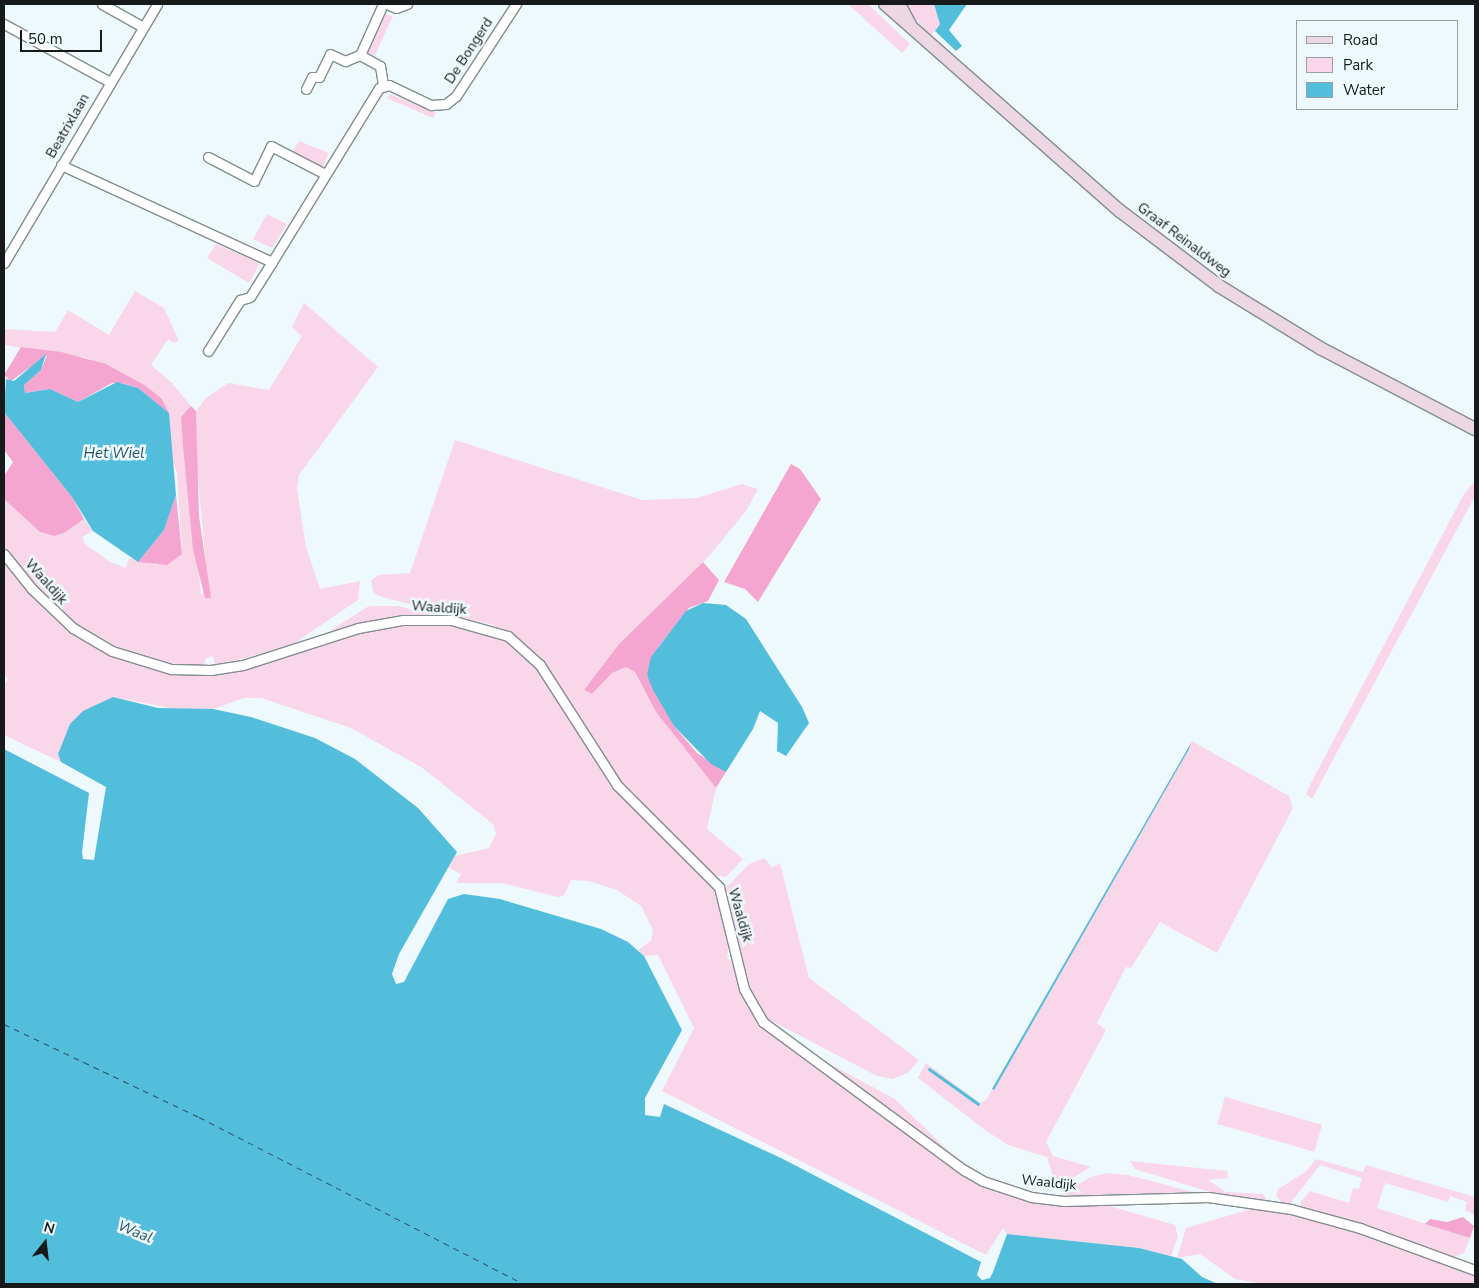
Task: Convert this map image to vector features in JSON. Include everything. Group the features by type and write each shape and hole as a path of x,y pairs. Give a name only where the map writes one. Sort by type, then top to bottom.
{"main road":[{"name":"Graaf Reinaldweg","path":"885,4 1120,212 1219,286 1320,348 1475,429"},
{"name":"Graaf Reinaldweg","path":"899,4 910,25"}],"street":[{"path":"102,4 143,27"},
{"name":"Beatrixlaan","path":"4,262 157,4"},
{"path":"306,89 312,77 319,77 330,54 345,61 360,55 383,4"},
{"path":"388,4 396,8 407,4"},
{"name":"De Bongerd","path":"383,86 395,87 431,105 446,104 456,96 516,4"},
{"path":"4,24 110,82"},
{"path":"208,351 240,300 250,298 325,174 383,86 380,66 360,55"},
{"path":"208,158 254,181 271,146 325,174"},
{"path":"62,165 272,262"},
{"name":"Waaldijk","path":"4,554 32,589 73,628 112,651 171,669 235,667 358,628 402,620 451,620 508,636 540,665 616,785 719,887 744,989 763,1022 964,1170 982,1181 1031,1197 1063,1201 1208,1197 1291,1209 1360,1228 1475,1270"}],"green space":[{"path":"848,4 868,4 910,44 902,53"},
{"path":"903,4 934,4 941,24 930,36"},
{"path":"384,14 393,16 375,55 368,53"},
{"path":"390,94 436,113 433,118 387,98"},
{"path":"299,141 329,153 323,167 292,153"},
{"path":"267,214 287,224 272,248 253,239"},
{"path":"216,244 260,263 249,283 207,258"},
{"path":"135,291 164,308 179,341 174,343 168,339 151,365 172,383 191,406 181,417 201,595 208,586 193,424 196,411 206,398 228,383 269,390 302,336 292,327 304,303 378,367 299,475 297,489 306,547 320,589 360,581 358,600 290,646 215,666 213,656 206,658 204,666 185,666 128,653 68,619 32,584 4,548 4,499 40,532 53,536 64,533 84,519 93,531 82,537 85,544 110,562 126,568 129,558 156,565 182,554 177,473 146,386 87,358 4,345 4,329 55,332 68,310 109,335"},
{"path":"455,440 642,500 697,498 742,484 758,489 746,511 709,556 619,644 584,690 592,694 612,673 626,667 635,672 656,712 716,788 707,829 743,859 726,877 714,875 616,779 538,658 523,642 493,625 382,597 373,592 371,580 379,575 410,573"},
{"path":"1475,481 1475,496 1312,799 1306,794 1312,781 1464,494"},
{"path":"4,559 47,610 77,635 119,658 156,669 195,674 395,625 445,623 501,637 537,669 609,783 714,889 729,942 727,958 735,964 746,1005 762,1026 934,1155 973,1179 1021,1199 1099,1203 1175,1225 1178,1237 1171,1256 1139,1248 1007,1234 1003,1228 986,1255 662,1091 694,1028 658,955 644,956 638,950 651,941 653,930 641,906 617,890 589,881 571,880 564,895 558,897 502,883 456,883 461,874 447,867 455,856 489,848 496,833 493,824 421,767 351,728 261,698 244,698 213,709 181,710 113,697 58,754 61,762 4,735 4,686 8,679 4,674"},
{"path":"369,606 398,606 432,615 394,618 325,634"},
{"path":"1192,741 1289,796 1293,808 1217,953 1160,922 1131,968 1126,967 1097,1023 1106,1030 1046,1142 1053,1156 1091,1167 1049,1192 1054,1179 1047,1157 1008,1145 985,1130 918,1078 926,1063 980,1103 986,1100"},
{"path":"765,858 772,868 780,863 809,978 919,1060 909,1072 893,1079 877,1076 764,1017 748,991 724,890 749,864"},
{"path":"815,1056 895,1099 962,1164"},
{"path":"1225,1097 1322,1125 1314,1152 1217,1124"},
{"path":"1316,1159 1363,1172 1366,1165 1475,1197 1474,1215 1465,1210 1467,1202 1450,1196 1448,1202 1385,1183 1377,1208 1470,1238 1464,1253 1454,1257 1302,1207 1300,1203 1310,1191 1349,1203 1353,1188 1359,1189 1362,1178 1320,1165 1289,1205 1282,1203 1276,1196 1278,1189 1307,1171"},
{"path":"1130,1161 1227,1171 1228,1178 1208,1180 1226,1192 1263,1194 1268,1202 1223,1196 1135,1169"},
{"path":"1107,1173 1128,1175 1193,1192 1059,1196 1090,1177"},
{"path":"1251,1209 1295,1214 1370,1236 1475,1275 1475,1284 1264,1284 1235,1279 1200,1254 1177,1258 1186,1228"}],"shaded area":[{"path":"21,347 61,352 106,364 146,386 162,399 169,413 138,388 121,383 112,383 78,402 50,389 25,393 24,385 41,370 47,355 11,381 4,375"},
{"path":"191,406 196,411 199,516 211,598 205,598 193,550 181,417"},
{"path":"4,412 72,497 84,519 64,533 54,536 40,532 4,499 4,476 13,462 4,450"},
{"path":"791,464 800,469 821,499 758,602 745,589 724,582"},
{"path":"176,495 182,554 167,565 138,562 164,530"},
{"path":"703,562 719,580 708,601 689,608 659,646 647,675 674,726 697,753 726,772 716,788 656,712 635,672 626,667 612,673 592,694 584,690 619,644"},
{"path":"1463,1217 1474,1226 1470,1238 1425,1224 1430,1219 1447,1222"}],"water":[{"path":"934,4 967,4 949,30 962,46 956,51 935,31 940,24"},
{"name":"Het Wiel","path":"46,354 41,370 24,385 25,393 50,389 78,402 117,382 138,388 169,413 176,495 164,530 138,562 93,531 72,497 4,412 6,379 14,381"},
{"path":"703,603 726,605 746,619 802,707 809,723 786,756 777,751 778,723 760,711 753,729 726,772 711,764 674,726 653,690 647,675 651,657 686,611"},
{"name":"Waal","path":"113,697 158,708 213,709 251,717 315,738 355,759 418,808 457,852 399,954 392,974 396,984 404,982 448,899 464,894 500,899 601,929 628,942 644,956 682,1030 645,1098 645,1115 660,1117 664,1104 781,1158 981,1262 977,1275 982,1280 990,1278 1007,1234 1139,1248 1182,1259 1202,1277 1218,1284 4,1284 4,749 89,793 82,852 83,859 94,860 106,787 61,762 58,754 70,724 83,711"},
{"path":"1191,743 994,1090 992,1089"}],"waterway":[{"path":"929,1069 978,1104"}],"ferry route":[{"path":"4,1024 199,1117 524,1284"}]}
